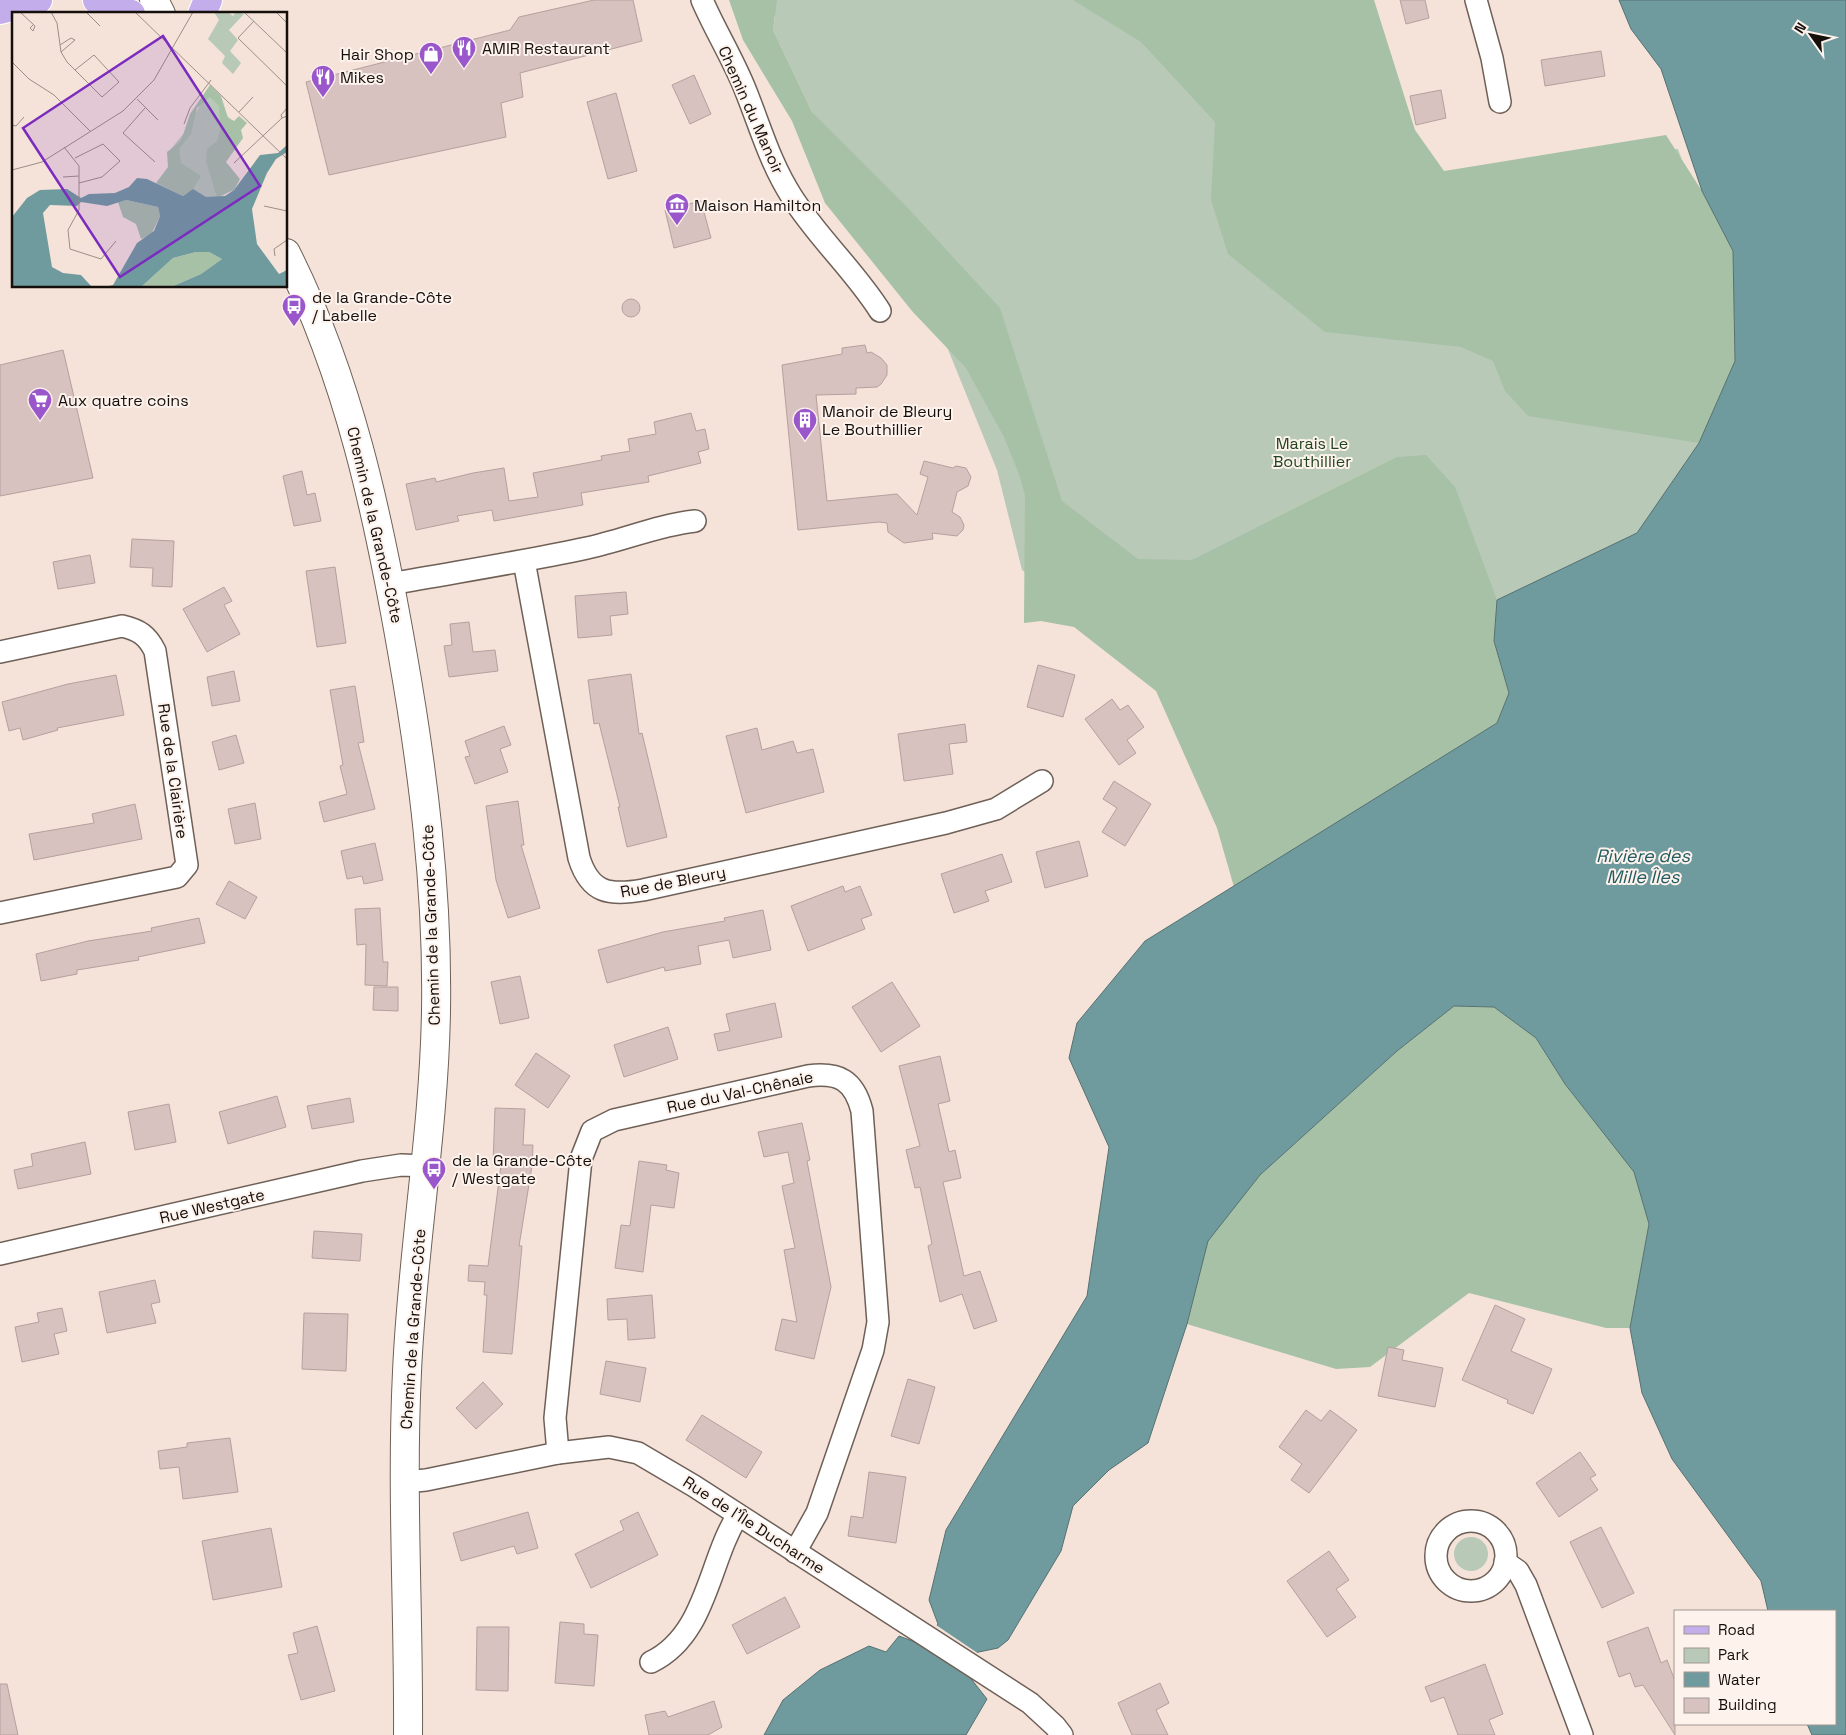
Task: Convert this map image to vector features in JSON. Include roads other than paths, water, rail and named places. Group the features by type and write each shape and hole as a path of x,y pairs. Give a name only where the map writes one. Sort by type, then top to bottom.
{"main road":[{"path":"0,10 38,0"},
{"path":"97,0 126,12"},
{"path":"154,0 160,12"},
{"path":"203,12 208,0"},
{"name":"Chemin de la Grande-Côte","path":"288,258 320,327 348,410 371,493 391,584 422,771 431,875 436,1014 426,1166 408,1356 404,1482 408,1735"}],"street":[{"name":"Chemin du Manoir","path":"702,0 744,87 767,151 784,184 807,218 869,294 880,311"},
{"path":"1476,0 1492,58 1500,102"},
{"path":"391,584 524,561 598,545 662,526 695,522"},
{"name":"Rue de Bleury","path":"524,561 579,858 587,877 608,892 615,894 643,890 946,823 996,808 1042,780"},
{"name":"Rue de la Clairière","path":"0,652 122,626 137,630 148,638 155,651 187,865 177,876 0,913"},
{"name":"Rue du Val-Chênaie","path":"558,1453 555,1418 581,1159 592,1131 614,1120 808,1076 831,1075 840,1078 854,1090 862,1112 878,1322 873,1350 817,1513 796,1552"},
{"name":"Rue Westgate","path":"0,1254 362,1171 401,1165 426,1166"},
{"name":"Rue de l'Île Ducharme","path":"404,1482 426,1480 558,1453 610,1448 638,1453 796,1552 1036,1708 1062,1735"},
{"path":"652,1662 676,1645 690,1626 727,1535 738,1515"},
{"path":"1505,1562 1523,1577 1582,1735"}],"water":[{"name":"Rivière des Mille Îles","path":"1619,0 1846,0 1846,1735 1812,1735 1807,1725 1836,1725 1836,1610 1768,1610 1761,1581 1672,1459 1642,1393 1630,1328 1649,1224 1634,1172 1565,1084 1536,1038 1494,1007 1454,1006 1397,1051 1260,1175 1208,1241 1187,1324 1148,1443 1109,1470 1073,1506 1061,1551 1008,1640 998,1648 974,1653 968,1675 987,1699 966,1735 764,1735 783,1700 820,1670 869,1646 886,1652 899,1636 920,1644 926,1643 938,1624 929,1600 946,1530 1087,1296 1109,1147 1069,1058 1077,1023 1145,941 1497,723 1509,693 1494,641 1497,600 1637,533 1699,443 1735,361 1733,251 1702,191 1661,69 1631,29"}],"place":[{"name":"AMIR Restaurant","path":"464,69"},
{"name":"Hair Shop","path":"431,75"},
{"name":"Mikes","path":"323,98"},
{"name":"Maison Hamilton","path":"677,226"},
{"name":"de la Grande-Côte / Labelle","path":"294,327"},
{"name":"Aux quatre coins","path":"40,421"},
{"name":"Manoir de Bleury Le Bouthillier","path":"805,441"},
{"name":"de la Grande-Côte / Westgate","path":"434,1190"}],"park label":[{"name":"Marais Le Bouthillier","path":"1312,452"}]}
